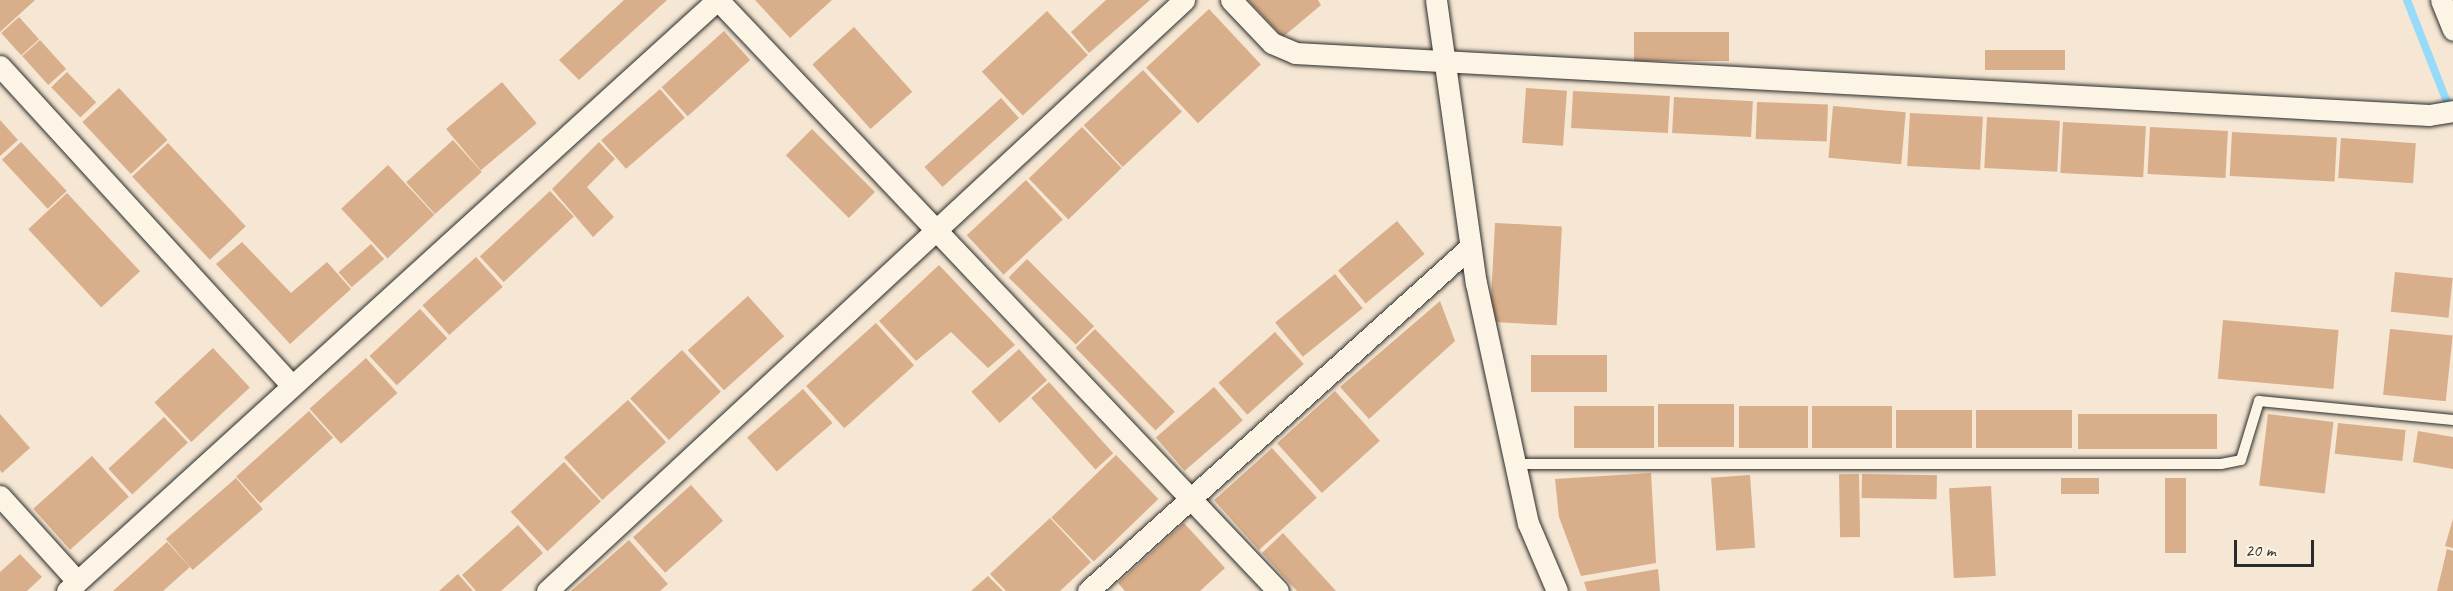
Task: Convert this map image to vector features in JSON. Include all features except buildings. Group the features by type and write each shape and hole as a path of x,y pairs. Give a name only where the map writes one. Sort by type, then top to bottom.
{"street":[{"path":"0,496 72,586 290,384 717,0 932,230 1192,496 1278,591"},
{"path":"547,591 932,230 1184,0"},
{"path":"1231,0 1272,44 1295,53 2429,115 2453,111"},
{"path":"1436,0 1470,247 1528,523 1557,591"},
{"path":"2441,0 2453,30"},
{"path":"0,66 290,384"},
{"path":"1088,591 1470,247"}],"lane":[{"path":"1516,464 2221,464 2241,460 2259,401 2453,420"}],"waterway":[{"path":"2407,0 2450,110"}]}
